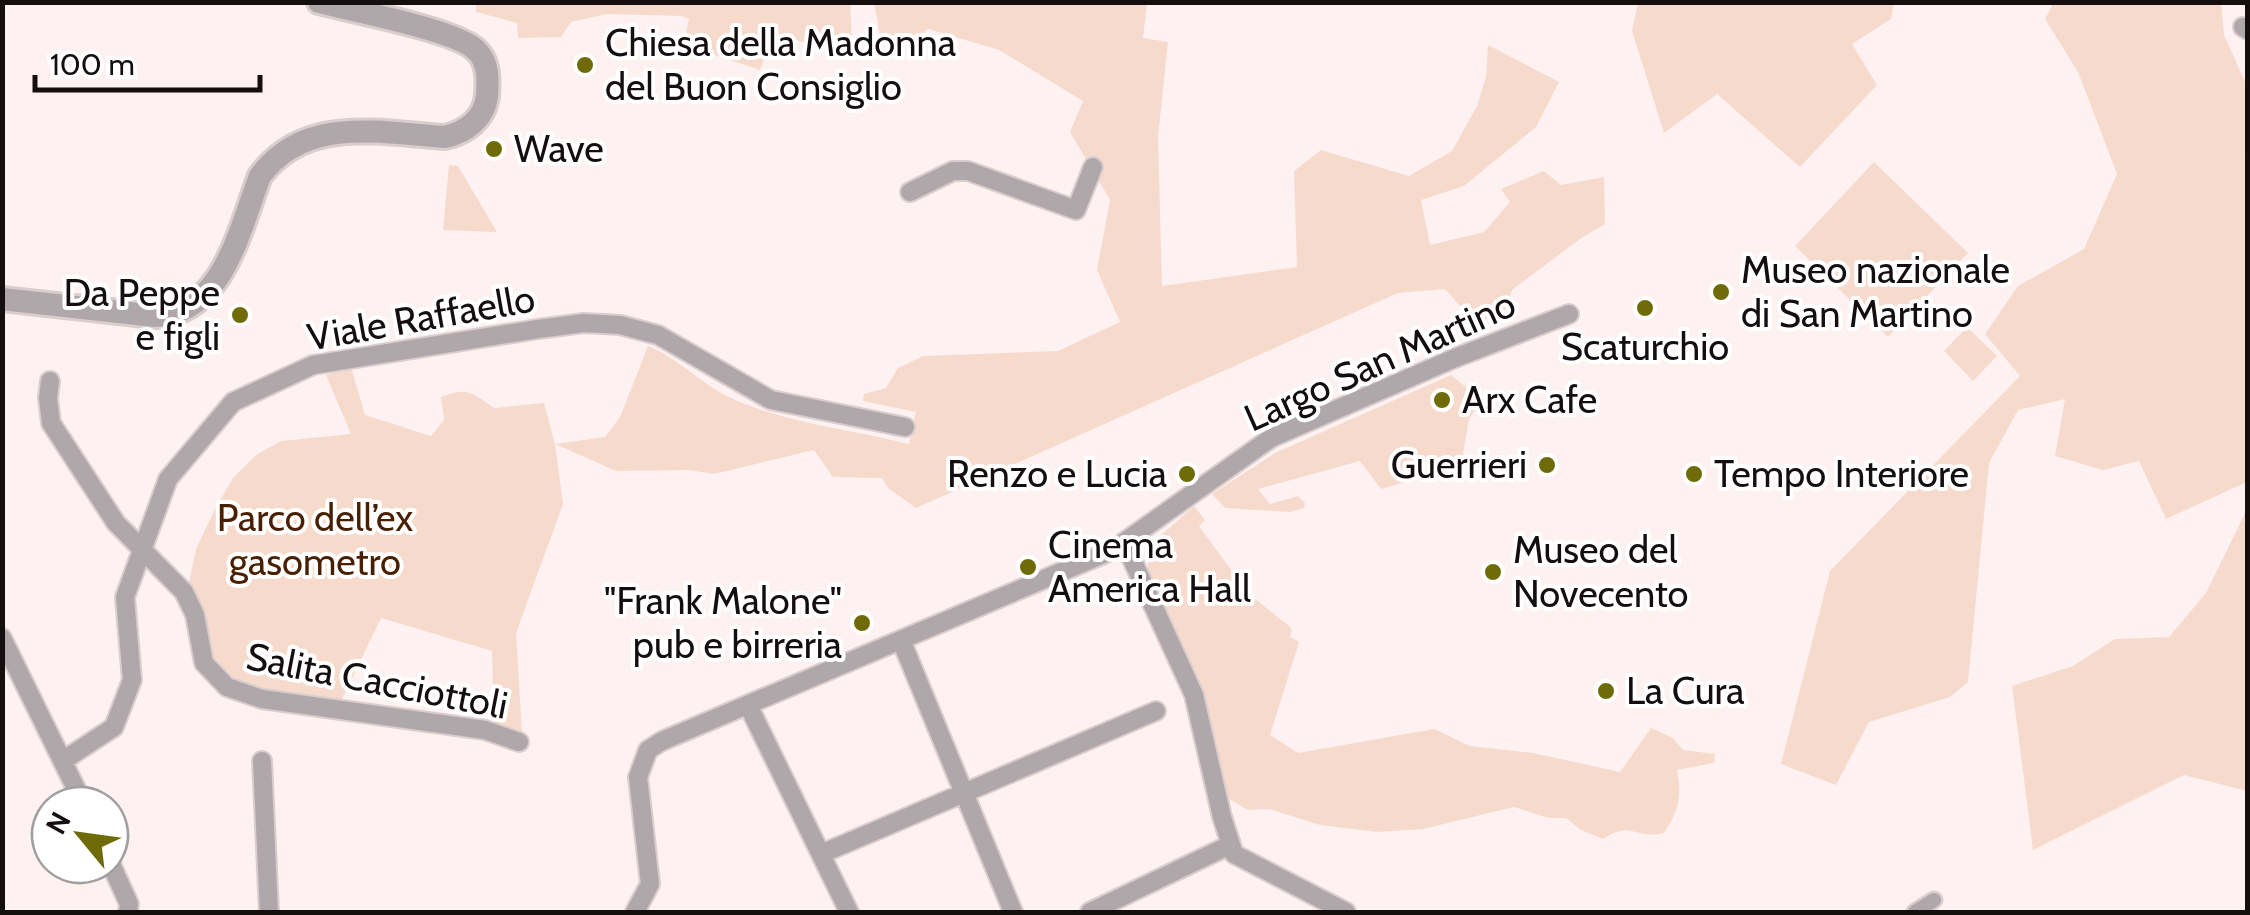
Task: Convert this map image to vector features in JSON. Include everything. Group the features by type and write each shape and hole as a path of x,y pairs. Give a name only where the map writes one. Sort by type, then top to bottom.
{"street":[{"path":"13,300 132,314 179,313 210,291 260,176 294,144 341,130 446,137 462,134 476,122 485,105 486,66 472,46 443,34 320,2"},
{"path":"910,192 953,171 968,171 1076,210 1093,167"},
{"name":"Largo San Martino","path":"635,912 650,884 638,777 648,750 662,740 1125,544 1271,438 1455,358 1569,314"},
{"name":"Viale Raffaello","path":"64,760 114,728 132,680 125,597 168,479 233,402 313,365 538,329 584,323 620,324 658,335 771,400 905,427"},
{"name":"Salita Cacciottoli","path":"50,381 51,423 116,524 184,592 195,615 204,663 227,687 262,699 486,730 519,742"},
{"path":"1125,544 1194,695 1234,854 1346,912"},
{"path":"2,638 75,785"},
{"path":"900,640 1013,912"},
{"path":"748,706 849,912"},
{"path":"821,854 1156,711"},
{"path":"262,761 269,912"},
{"path":"1090,912 1230,845"},
{"path":"120,885 129,904 128,912"},
{"path":"1916,912 1934,900"}],"green space":[{"path":"476,2 850,3 853,60 774,32 760,70 692,47 694,40 685,37 689,19 682,16 607,14 571,22 561,37 518,38 517,23 476,12"},
{"path":"1638,2 1894,3 1891,19 1852,44 1877,85 1800,167 1717,94 1664,133 1632,31"},
{"path":"2054,2 2221,3 2224,35 2247,86 2247,482 2166,519 2139,461 2103,470 2055,456 2065,399 2018,410 1989,463 1968,682 1950,697 1869,722 1836,785 1781,764 1830,571 2020,376 1985,334 2018,286 2084,249 2117,174 2078,72 2045,19"},
{"path":"874,3 1147,3 1143,38 1168,42 1158,137 1162,286 1297,267 1294,171 1321,150 1409,176 1452,151 1477,106 1486,77 1488,45 1559,82 1536,127 1464,186 1421,200 1430,245 1484,232 1510,202 1501,189 1544,171 1561,185 1604,177 1605,224 1512,290 1506,309 1476,324 1445,289 1398,293 916,508 888,488 882,478 833,477 814,450 714,474 689,470 616,471 555,444 605,437 620,417 648,346 748,405 793,419 909,444 916,412 863,401 864,394 886,388 898,368 923,356 1058,351 1120,322 1097,270 1110,200 1070,132 1083,101 999,50 928,29 916,39 881,40"},
{"path":"1874,162 1968,253 1888,337 1795,246"},
{"path":"449,165 458,166 497,232 443,230"},
{"path":"1967,327 1997,356 1973,381 1944,351"},
{"name":"Parco dell’ex gasometro","path":"351,367 365,415 431,436 444,420 441,397 450,394 469,393 494,408 544,403 555,444 563,504 516,633 522,733 494,725 492,651 381,618 341,701 264,690 226,680 208,661 188,587 196,549 233,478 256,455 281,441 351,434 326,375"},
{"path":"1451,375 1482,400 1469,419 1462,460 1454,468 1381,489 1360,461 1258,489 1270,504 1298,496 1305,503 1304,508 1290,512 1225,508 1212,494 1275,453"},
{"path":"1194,506 1205,520 1199,526 1249,594 1289,626 1290,637 1299,642 1270,735 1298,753 1434,729 1470,746 1533,753 1620,772 1651,728 1673,738 1683,750 1715,754 1714,763 1677,770 1679,796 1664,833 1620,831 1603,839 1581,830 1566,818 1549,818 1514,807 1423,829 1377,832 1320,825 1269,809 1248,810 1229,799 1205,707 1149,580 1147,548"},
{"path":"2247,509 2247,791 2184,775 2033,850 2012,686 2073,666 2115,639 2169,637 2206,593"}],"place":[{"name":"Chiesa della Madonna del Buon Consiglio","path":"585,65"},
{"name":"Wave","path":"494,149"},
{"name":"Museo nazionale di San Martino","path":"1721,292"},
{"name":"Scaturchio","path":"1645,308"},
{"name":"Da Peppe e figli","path":"240,315"},
{"name":"Arx Cafe","path":"1442,400"},
{"name":"Guerrieri","path":"1547,465"},
{"name":"Renzo e Lucia","path":"1187,474"},
{"name":"Tempo Interiore","path":"1694,474"},
{"name":"Cinema America Hall","path":"1028,567"},
{"name":"Museo del Novecento","path":"1493,572"},
{"name":"\"Frank Malone\" pub e birreria","path":"862,623"},
{"name":"La Cura","path":"1606,691"}]}
